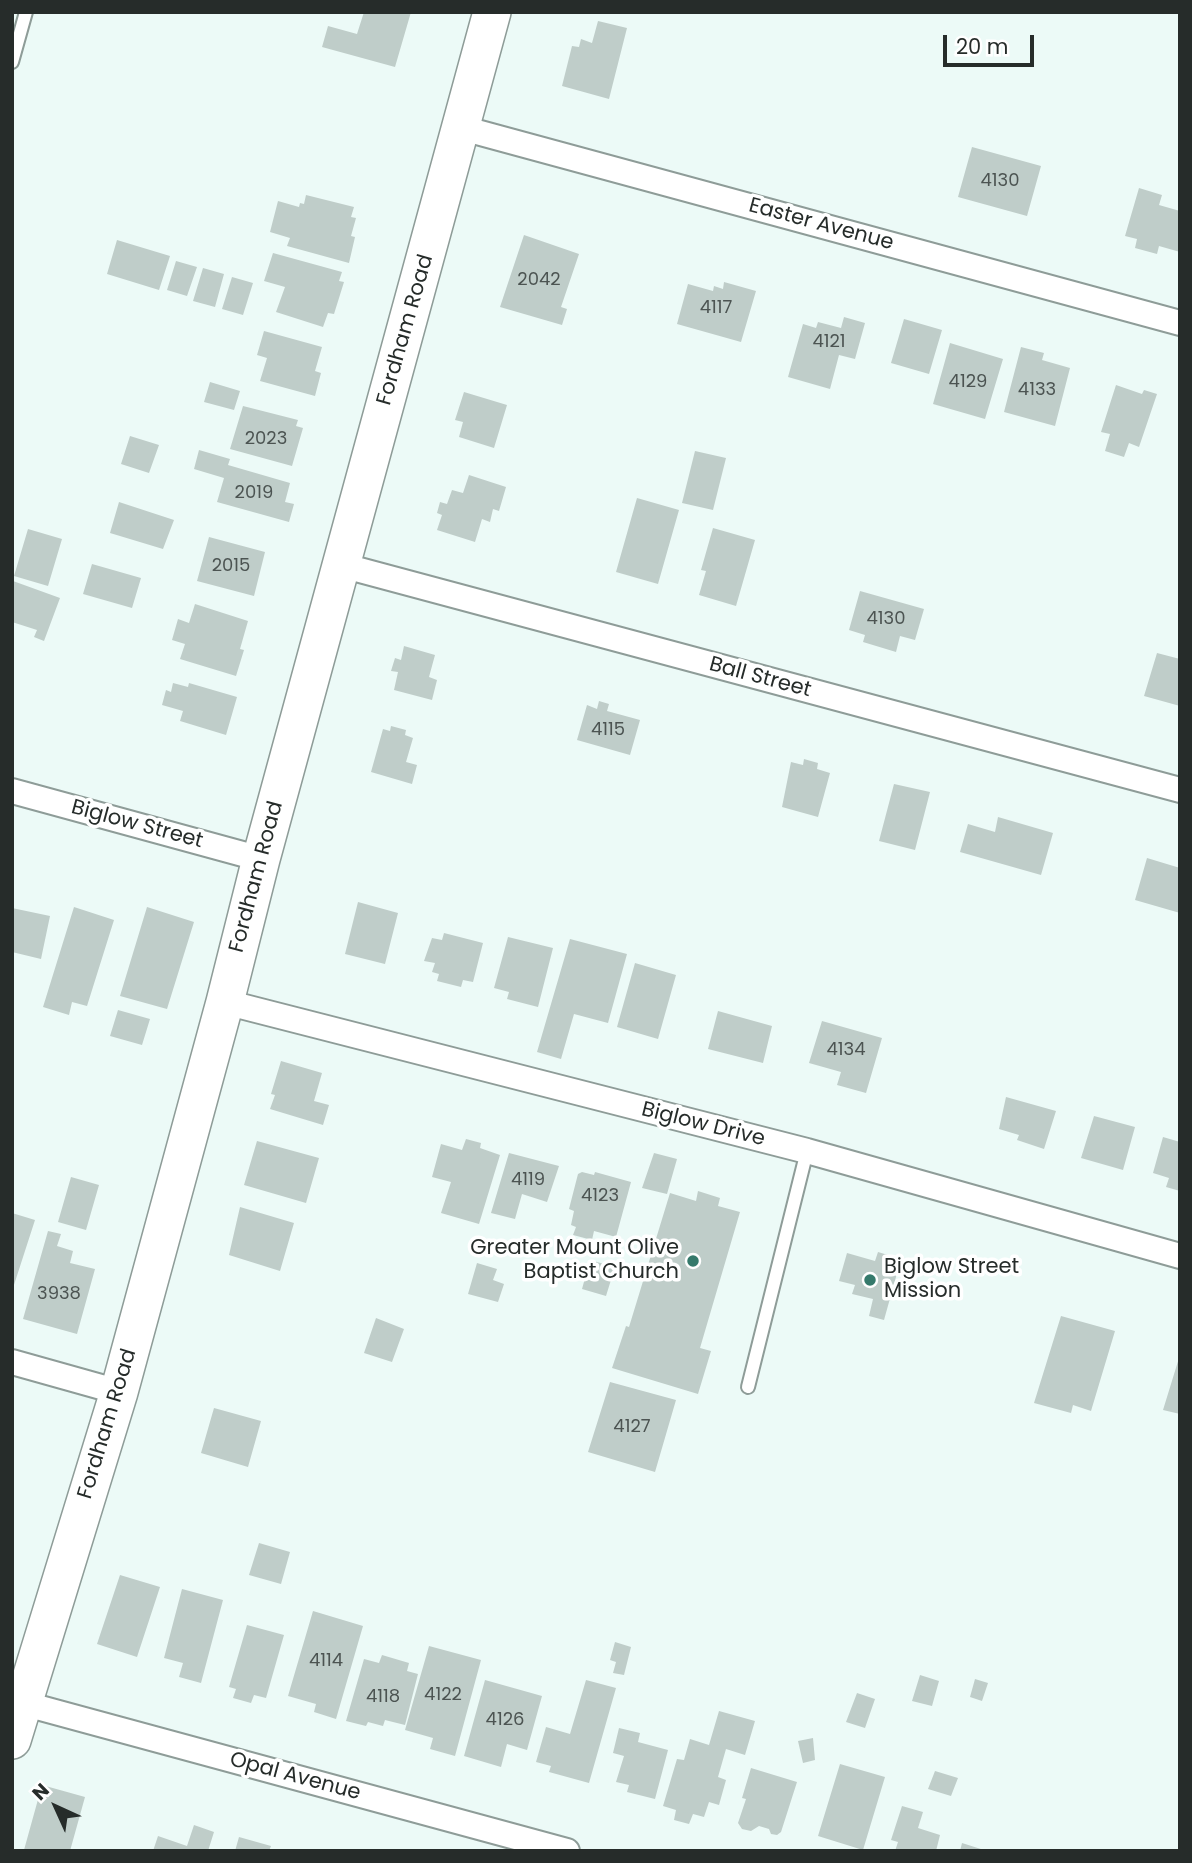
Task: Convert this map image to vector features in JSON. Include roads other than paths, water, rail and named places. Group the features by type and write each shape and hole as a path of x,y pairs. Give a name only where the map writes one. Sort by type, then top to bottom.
{"street":[{"name":"Fordham Road","path":"12,1740 119,1392 492,12"},
{"name":"Easter Avenue","path":"462,128 1180,323"},
{"name":"Ball Street","path":"341,565 1180,790"},
{"name":"Biglow Street","path":"12,791 261,859"},
{"name":"Biglow Drive","path":"225,1002 807,1151 1180,1256"},
{"path":"12,1362 119,1392"},
{"name":"Opal Avenue","path":"22,1703 567,1851"}],"lane":[{"path":"12,62 26,12"},
{"path":"748,1387 807,1151"}],"place":[{"name":"Greater Mount Olive Baptist Church","path":"693,1261"},
{"name":"Biglow Street Mission","path":"870,1280"}]}
